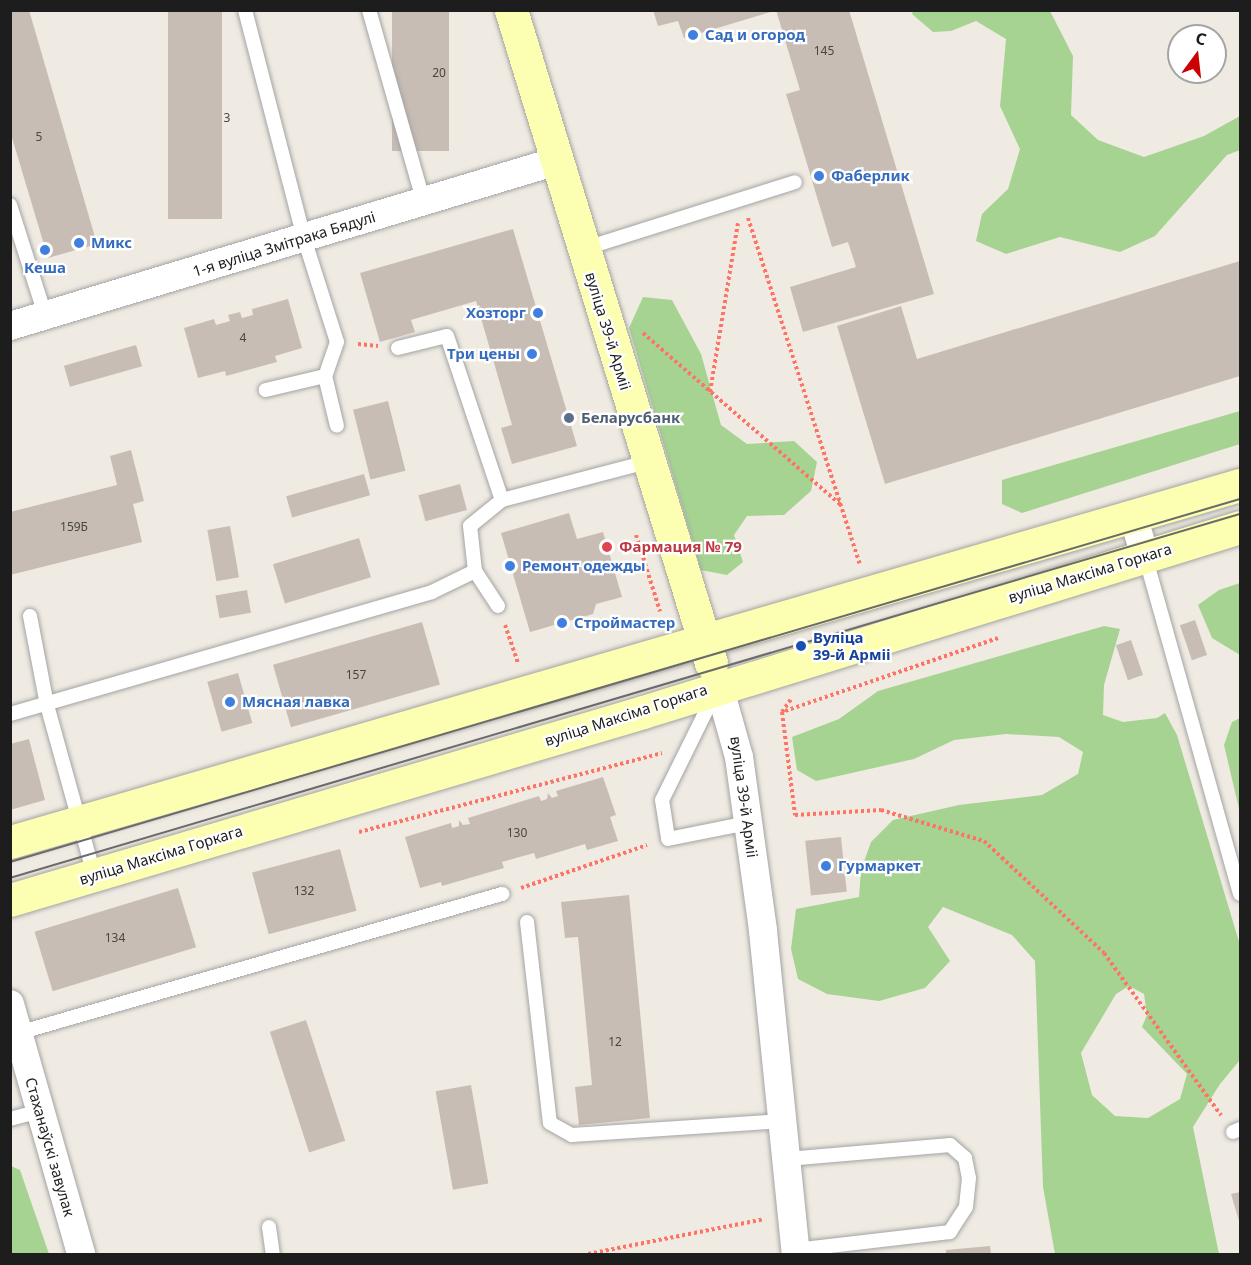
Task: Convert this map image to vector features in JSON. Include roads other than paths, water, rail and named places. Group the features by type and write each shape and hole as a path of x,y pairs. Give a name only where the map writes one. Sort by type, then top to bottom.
{"main road":[{"name":"вуліца 39-й Арміі","path":"512,10 647,462 719,686"},
{"path":"10,842 704,643 1240,485"},
{"name":"вуліца Максіма Горкага","path":"10,900 643,712 719,686 1240,527"}],"street":[{"name":"1-я вуліца Змітрака Бядулі","path":"10,326 557,161"},
{"path":"1133,516 1145,556"},
{"name":"вуліца 39-й Арміі","path":"719,686 736,736 748,823 784,1121 796,1252"},
{"name":"Стаханаўскі завулак","path":"10,1004 81,1254"}],"lane":[{"path":"245,10 304,238 337,342 325,376 337,426"},
{"path":"369,10 424,202"},
{"path":"583,249 795,182"},
{"path":"10,205 45,315"},
{"path":"398,348 447,336 502,500"},
{"path":"266,390 325,376"},
{"path":"498,606 475,571 470,526 502,500 647,462"},
{"path":"1145,556 1240,894"},
{"path":"10,714 432,592 475,571"},
{"path":"30,616 47,705 77,824 94,875"},
{"path":"719,686 662,800 668,839 748,823"},
{"path":"18,1033 502,894"},
{"path":"527,922 550,1123 572,1135 784,1121"},
{"path":"10,1119 39,1111"},
{"path":"787,1160 950,1145 965,1158 969,1178 966,1208 950,1232 796,1252"},
{"path":"269,1227 273,1254"}],"tram line":[{"path":"10,862 1240,499"},
{"path":"10,878 1240,514"}],"place":[{"name":"Сад и огород","path":"693,35"},
{"name":"Фаберлик","path":"819,176"},
{"name":"Микс","path":"79,243"},
{"name":"Кеша","path":"45,250"},
{"name":"Хозторг","path":"538,313"},
{"name":"Три цены","path":"532,354"},
{"name":"Беларусбанк","path":"569,418"},
{"name":"Фармация № 79","path":"607,547"},
{"name":"Ремонт одежды","path":"510,566"},
{"name":"Строймастер","path":"562,623"},
{"name":"Вуліца 39-й Арміі","path":"801,646"},
{"name":"Мясная лавка","path":"230,702"},
{"name":"Гурмаркет","path":"826,866"}]}
